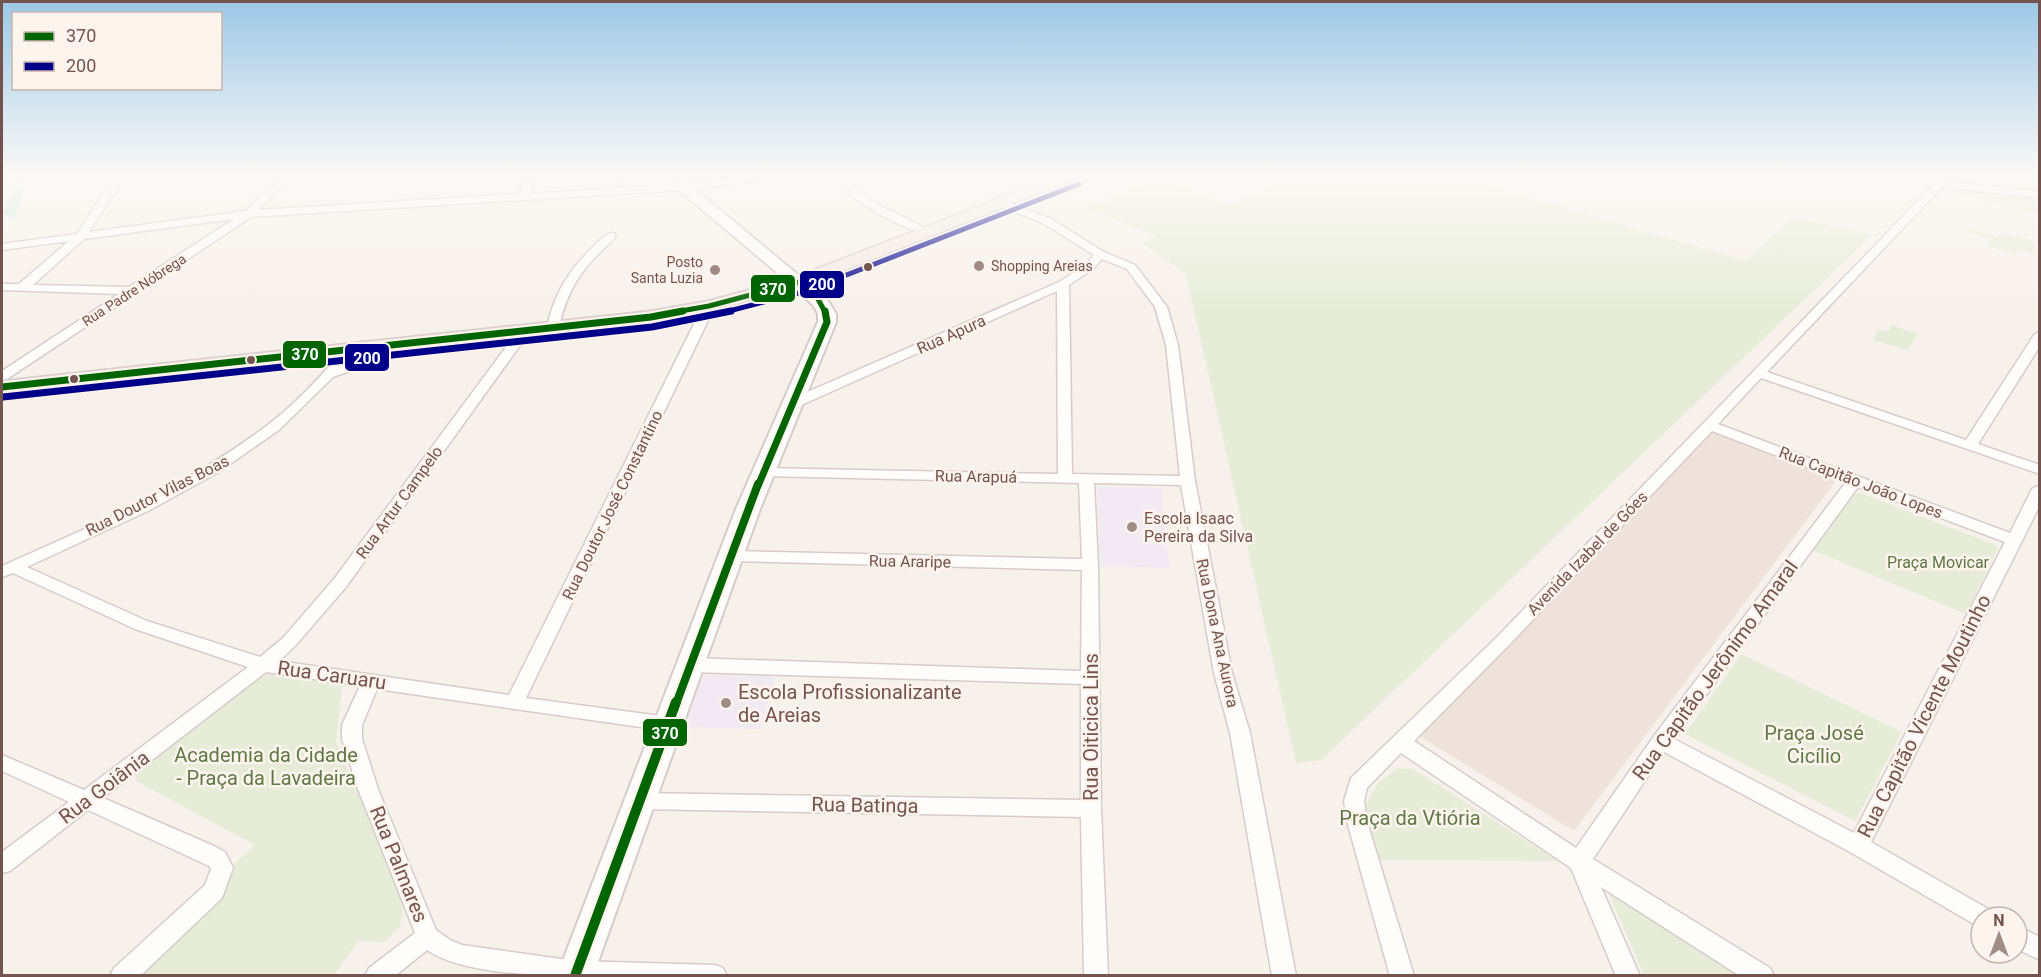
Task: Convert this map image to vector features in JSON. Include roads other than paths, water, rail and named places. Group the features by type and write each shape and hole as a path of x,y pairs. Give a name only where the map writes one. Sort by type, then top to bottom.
{"main road":[{"path":"575,974 763,472 827,322 826,309 729,220"},
{"path":"2,387 651,317 709,306 799,282 957,220"}],"street":[{"path":"23,287 81,236 92,220"},
{"path":"2,254 7,246 206,220"},
{"name":"Rua Padre Nóbrega","path":"2,376 239,220"},
{"path":"902,220 928,232"},
{"name":"Rua Dona Ana Aurora","path":"1043,220 1100,254 1131,267 1161,307 1172,345 1188,481 1223,673 1242,745 1284,975"},
{"name":"Avenida Izabel de Góes","path":"1402,975 1358,825 1354,801 1358,784 1503,641 1905,220"},
{"path":"553,327 561,294 573,272 611,236"},
{"name":"Rua Apura","path":"794,403 1063,284 1089,267 1100,254"},
{"path":"1063,284 1065,478"},
{"path":"2,286 132,291"},
{"name":"Rua Doutor José Constantino","path":"514,704 709,306"},
{"name":"Rua Artur Campelo","path":"264,665 289,642 340,583 525,330"},
{"path":"1969,446 2040,335"},
{"name":"Rua Doutor Vilas Boas","path":"327,375 371,360 384,346"},
{"name":"Rua Doutor Vilas Boas","path":"7,570 160,498 225,461 276,426 351,350"},
{"path":"1758,373 2040,470"},
{"name":"Rua Capitão João Lopes","path":"1708,425 2014,540"},
{"name":"Rua Arapuá","path":"763,472 1188,481"},
{"name":"Rua Oiticica Lins","path":"1086,478 1090,566 1091,808 1096,975"},
{"name":"Rua Capitão Jerônimo Amaral","path":"1579,862 1661,741 1855,480"},
{"name":"Rua Capitão Vicente Moutinho","path":"1858,846 2040,489"},
{"name":"Rua Araripe","path":"731,556 1090,566"},
{"name":"Rua Caruaru","path":"7,570 141,625 264,665 372,680 514,704 668,724"},
{"name":"Rua Goiânia","path":"2,864 264,665"},
{"path":"691,665 1090,678"},
{"name":"Rua Palmares","path":"372,680 352,725 352,739 368,789 428,937 442,948 462,956 575,974 715,975"},
{"path":"1661,741 1858,846 1969,910"},
{"path":"1401,743 1579,862 1762,975"},
{"path":"2,763 217,859 222,868 214,891 122,975"},
{"name":"Rua Batinga","path":"639,801 1091,808"},
{"path":"1579,862 1628,975"},
{"path":"377,975 428,937"}],"place":[{"name":"Shopping Areias","path":"979,266"},
{"name":"Posto Santa Luzia","path":"715,270"},
{"name":"Escola Isaac Pereira da Silva","path":"1132,527"},
{"name":"Escola Profissionalizante de Areias","path":"726,703"}],"park label":[{"name":"Praça Movicar","path":"1938,562"},
{"name":"Praça José Cicílio","path":"1814,744"},
{"name":"Academia da Cidade - Praça da Lavadeira","path":"266,766"},
{"name":"Praça da Vtiória","path":"1410,818"}]}
